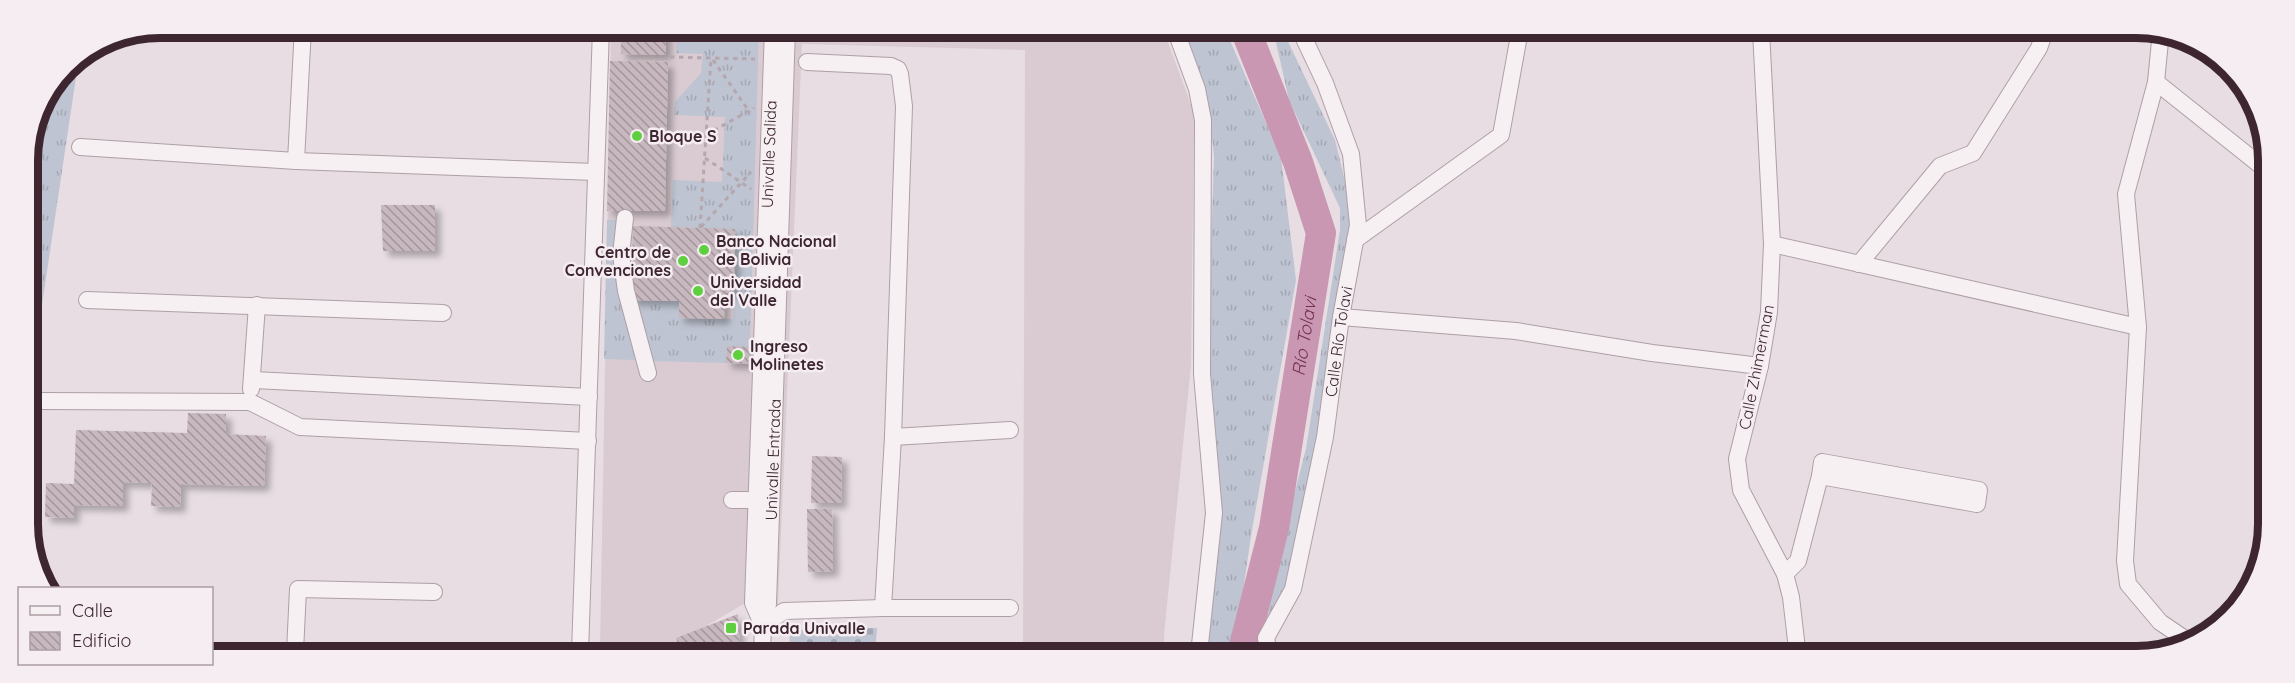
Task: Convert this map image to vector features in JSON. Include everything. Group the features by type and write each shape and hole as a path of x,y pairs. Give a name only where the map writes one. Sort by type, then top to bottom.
{"street":[{"path":"296,161 302,38"},
{"path":"580,646 601,38"},
{"name":"Univalle Salida","path":"768,377 767,200 773,38"},
{"name":"Univalle Entrada","path":"764,500 768,377 786,38"},
{"path":"1178,38 1197,89 1203,120 1202,374 1214,513 1200,645"},
{"name":"Calle Río Tolavi","path":"1267,645 1266,638 1279,620 1295,578 1325,437 1341,317 1358,225 1351,154 1325,83 1304,38"},
{"path":"1355,240 1501,135 1519,38"},
{"name":"Calle Zhimerman","path":"1761,38 1772,244 1769,312 1760,366 1737,459 1741,490 1785,574 1791,597 1797,645"},
{"path":"1859,264 1940,166 1973,153 2039,48 2043,38"},
{"path":"2160,41 2156,82 2126,194 2138,327 2125,561 2128,584 2160,622 2181,636"},
{"path":"807,62 891,66 898,69 900,74 904,106 903,189 893,437 883,608"},
{"path":"2156,82 2258,163"},
{"path":"80,147 296,161 595,172"},
{"path":"625,218 621,255 626,291 648,373"},
{"path":"1772,244 2138,327"},
{"path":"87,300 443,313"},
{"path":"250,402 257,305"},
{"path":"1341,317 1516,331 1652,353 1760,366"},
{"path":"252,380 589,397"},
{"path":"40,401 250,402 300,427 588,441"},
{"path":"893,437 1010,430"},
{"path":"1785,574 1798,561 1822,462 1979,490 1977,504 1820,476"},
{"path":"732,500 764,500 760,603 762,646"},
{"path":"295,646 298,589 434,592"},
{"path":"763,626 784,611 1010,608"}],"path":[{"path":"670,57 772,59"},
{"path":"711,58 749,111"},
{"path":"711,58 700,228 769,152"},
{"path":"706,135 771,99"},
{"path":"705,158 767,200"}],"shaded area":[{"name":"Universidad del Valle","path":"611,38 1166,38 1194,113 1191,365 1165,645 1023,646 1025,50 802,44 778,604 745,603 673,646 600,646"}],"green space":[{"path":"677,38 759,38 750,347 727,346 726,363 649,361 631,300 679,301 679,318 733,319 735,229 671,227 673,180 722,182 725,117 674,115 675,102 701,73 703,54 676,53"},
{"path":"1186,38 1229,38 1281,157 1296,280 1251,536 1235,645 1208,645 1222,510 1208,340 1214,157 1208,98"},
{"path":"1275,38 1286,38 1335,140 1352,210 1318,435 1286,589 1266,645 1255,645 1306,449 1340,230 1340,208 1289,100"},
{"path":"77,70 38,332 39,143 50,105 63,85"},
{"path":"607,220 619,220 621,300 635,360 604,359"},
{"path":"877,628 876,646 789,646 790,630"}],"building":[{"path":"621,38 666,38 666,55 621,54"},
{"name":"Bloque S","path":"610,61 668,62 665,211 607,211"},
{"path":"381,205 435,205 435,251 383,251"},
{"name":"Centro de Convenciones","path":"633,226 735,229 734,293 725,293 724,319 679,318 679,301 631,300"},
{"name":"Ingreso Molinetes","path":"727,346 750,347 750,364 726,363"},
{"path":"188,413 226,414 226,434 266,436 264,486 181,484 180,507 151,506 152,483 123,482 123,506 74,505 74,518 45,517 46,483 74,484 76,430 187,433"},
{"path":"812,456 842,457 841,503 811,503"},
{"path":"807,509 832,509 833,571 808,572"},
{"path":"738,614 740,646 679,646 676,638"}],"waterway":[{"name":"Río Tolavi","path":"1244,645 1274,528 1321,233 1298,162 1249,38"}],"place":[{"name":"Bloque S","path":"637,136"},
{"name":"Banco Nacional de Bolivia","path":"704,250"},
{"name":"Centro de Convenciones","path":"683,261"},
{"name":"Universidad del Valle","path":"698,291"},
{"name":"Ingreso Molinetes","path":"738,355"},
{"name":"Parada Univalle","path":"731,628"}]}
